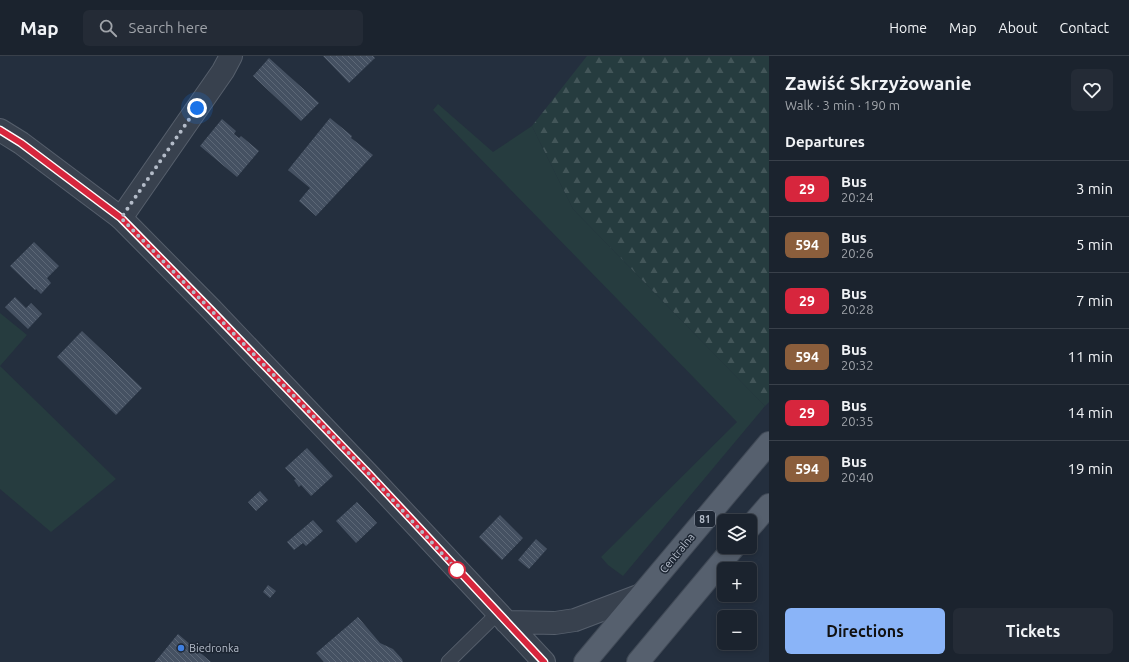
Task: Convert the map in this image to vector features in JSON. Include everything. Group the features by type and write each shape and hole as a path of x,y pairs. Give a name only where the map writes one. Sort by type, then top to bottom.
{"main road":[{"name":"Centralna","path":"585,662 769,443"},
{"path":"757,520 769,505"},
{"path":"638,662 728,554"}],"street":[{"path":"121,218 223,71 231,56"},
{"path":"0,130 21,143 121,218 363,469 544,662"},
{"path":"502,618 541,624 575,620 641,595"}],"lane":[{"path":"448,662 502,618"}],"green space":[{"path":"587,56 769,56 769,402 765,406 573,209 532,126"},
{"path":"438,104 493,152 532,126 573,209 765,406 623,576 608,565 601,557 737,422 433,110"},
{"path":"0,313 27,335 0,366"},
{"path":"0,366 116,479 51,532 0,489"}],"building":[{"path":"323,56 373,56 375,58 349,83"},
{"path":"269,58 319,103 301,121 253,76"},
{"path":"330,118 352,136 351,138 373,155 316,216 299,201 310,188 288,170"},
{"path":"222,119 236,131 234,134 239,138 241,136 259,151 237,177 200,146"},
{"path":"34,242 59,266 47,278 51,283 41,294 10,266"},
{"path":"15,297 26,308 31,303 42,314 28,329 5,307"},
{"path":"82,331 142,388 116,415 57,357"},
{"path":"307,448 333,476 311,496 301,485 299,487 294,480 296,479 285,468"},
{"path":"260,491 268,500 256,511 248,502"},
{"path":"357,502 377,523 356,543 336,521"},
{"path":"500,515 523,538 502,560 479,537"},
{"path":"313,520 323,531 306,546 303,543 294,550 287,542"},
{"path":"536,539 547,549 529,569 518,560"},
{"path":"268,585 276,591 270,598 263,592"},
{"path":"358,617 380,643 393,649 403,662 324,662 316,653"},
{"name":"Biedronka","path":"178,634 211,662 155,662"}],"bus line":[{"name":"29","path":"0,130 21,143 121,218 369,474 497,614 544,662"}],"place":[{"name":"Biedronka","path":"181,648"}],"route":[{"path":"197,108 121,218 369,474 457,570"}]}
